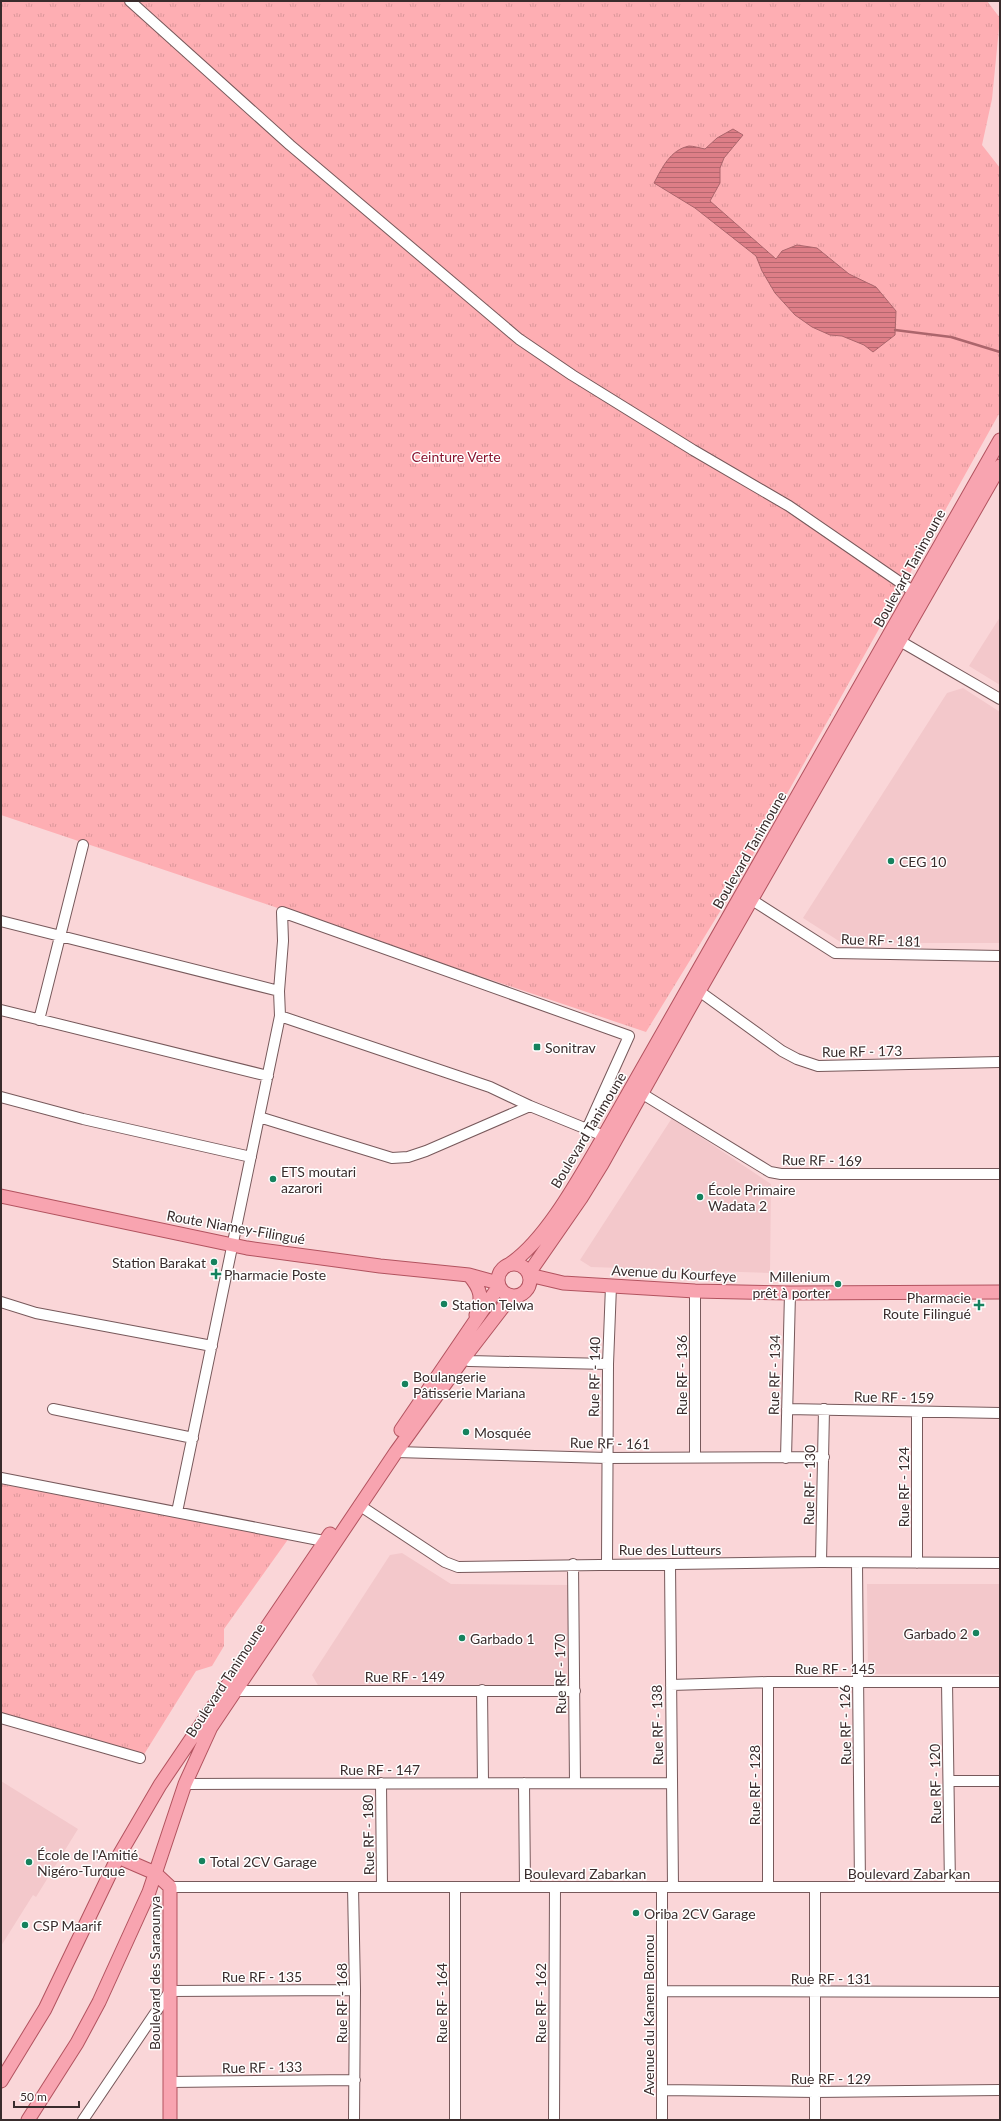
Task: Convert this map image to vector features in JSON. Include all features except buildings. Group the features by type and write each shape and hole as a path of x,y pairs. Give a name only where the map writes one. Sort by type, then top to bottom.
{"main road":[{"name":"Boulevard Tanimoune","path":"919,595 1000,440"},
{"name":"Boulevard Tanimoune","path":"507,1265 521,1255 558,1210 604,1136 732,922 892,637 1000,466"},
{"name":"Boulevard Tanimoune","path":"529,1274 592,1181 698,991 732,922 752,900 892,637"},
{"name":"Route Niamey-Filingué","path":"1,1196 232,1246 380,1266 469,1275 498,1284"},
{"path":"507,1265 521,1265 529,1274 530,1284 521,1293 507,1295 498,1284 498,1274 507,1265"},
{"name":"Route Niamey-Filingué","path":"469,1275 507,1265"},
{"name":"Avenue du Kourfeye","path":"529,1274 563,1283 695,1291 790,1293 1000,1292"},
{"path":"469,1275 478,1285 480,1295 480,1305 473,1325"},
{"name":"Avenue du Kourfeye","path":"521,1293 563,1283"},
{"name":"Boulevard Tanimoune","path":"3,2075 59,1983 118,1857 160,1785 324,1541 473,1325 498,1284"},
{"name":"Boulevard Tanimoune","path":"28,2120 77,2043 99,2002 140,1911 155,1873 185,1784 204,1740 359,1505 396,1452 463,1359 503,1307 521,1293"},
{"name":"Boulevard des Saraounya","path":"118,1857 155,1873 170,1887 170,2120"}],"street":[{"path":"130,1 290,145 519,338 572,375 693,450 789,506 919,595"},
{"path":"892,637 1000,699"},
{"path":"39,1020 83,845"},
{"name":"Rue RF - 181","path":"752,900 835,953 1000,956"},
{"path":"177,1512 280,1016 279,991 283,941 282,912 629,1036 587,1129"},
{"path":"1,921 279,991"},
{"name":"Rue RF - 173","path":"698,991 782,1051 796,1059 818,1066 1000,1062"},
{"path":"1,1010 268,1076"},
{"path":"280,1016 490,1088 604,1136"},
{"name":"Rue RF - 169","path":"641,1093 770,1172 782,1174 1000,1174"},
{"path":"1,1097 83,1119 251,1157"},
{"path":"259,1117 392,1158 400,1158 426,1151 530,1106"},
{"name":"Rue RF - 140","path":"607,1564 608,1364 611,1286"},
{"name":"Rue RF - 136","path":"695,1291 695,1458"},
{"name":"Rue RF - 134","path":"786,1458 790,1293"},
{"path":"1,1302 36,1313 212,1346"},
{"path":"463,1359 469,1361 608,1364"},
{"path":"53,1409 193,1438"},
{"name":"Rue RF - 159","path":"787,1409 1000,1413"},
{"name":"Rue RF - 130","path":"821,1562 824,1409"},
{"name":"Rue RF - 124","path":"917,1412 917,1563"},
{"name":"Rue RF - 161","path":"396,1452 608,1458 824,1457"},
{"path":"1,1478 324,1541"},
{"name":"Rue des Lutteurs","path":"359,1505 451,1566 458,1567 573,1564 821,1562 1000,1563"},
{"name":"Rue RF - 126","path":"857,1563 860,1887"},
{"name":"Rue RF - 170","path":"573,1564 575,1784"},
{"name":"Rue RF - 138","path":"670,1564 673,1887"},
{"name":"Rue RF - 145","path":"670,1685 768,1682 1000,1682"},
{"name":"Rue RF - 128","path":"768,1682 768,1887"},
{"name":"Rue RF - 120","path":"947,1682 950,1781 950,1887"},
{"name":"Rue RF - 149","path":"236,1690 575,1691"},
{"path":"482,1690 483,1783"},
{"path":"1,1718 140,1758"},
{"path":"950,1781 1000,1781"},
{"name":"Rue RF - 180","path":"381,1783 382,1887"},
{"path":"524,1783 525,1887"},
{"name":"Rue RF - 147","path":"185,1784 672,1783"},
{"name":"Boulevard Zabarkan","path":"170,1887 1000,1887"},
{"name":"Rue RF - 168","path":"353,1887 355,1990 354,2120"},
{"name":"Rue RF - 164","path":"455,1887 455,2120"},
{"name":"Rue RF - 162","path":"554,2120 555,1887"},
{"name":"Avenue du Kanem Bornou","path":"662,1887 662,2120"},
{"path":"815,1887 815,2120"},
{"name":"Rue RF - 135","path":"170,1991 355,1990"},
{"path":"82,2120 170,1991"},
{"name":"Rue RF - 131","path":"662,1991 1000,1992"},
{"name":"Rue RF - 133","path":"170,2082 355,2080"},
{"name":"Rue RF - 129","path":"662,2090 815,2092 1000,2090"}],"shaded area":[{"path":"733,129 743,135 724,158 720,168 720,183 710,201 776,259 782,251 797,245 817,248 849,274 876,287 896,311 895,335 873,352 864,345 842,336 830,335 812,327 795,315 775,293 762,271 756,256 695,208 654,183 667,160 677,151 689,146 705,149 717,138"},
{"path":"1000,617 1000,685 969,666"},
{"name":"CEG 10","path":"963,688 1000,712 1000,943 842,943 803,918 947,693"},
{"name":"École Primaire Wadata 2","path":"672,1118 771,1184 770,1273 591,1267 580,1260"},
{"path":"402,1553 451,1584 570,1585 571,1687 319,1687 312,1675 390,1555"},
{"path":"867,1584 1000,1584 1000,1674 868,1674"},
{"name":"École de l'Amitié Nigéro-Turque","path":"1,1781 78,1829 36,1897 33,1895 1,1946"}],"green space":[{"name":"Ceinture Verte","path":"1,1 987,1 1000,18 992,99 982,145 1000,168 1000,412 735,887 646,1032 1,815"},
{"path":"1,1484 289,1538 224,1629 224,1646 212,1666 196,1671 143,1756 1,1714"}],"waterway":[{"path":"895,330 951,337 1000,352"}],"place":[{"name":"CEG 10","path":"891,861"},
{"name":"Sonitrav","path":"537,1047"},
{"name":"ETS moutari azarori","path":"273,1179"},
{"name":"École Primaire Wadata 2","path":"700,1197"},
{"name":"Station Barakat","path":"214,1262"},
{"name":"Pharmacie Poste","path":"216,1274"},
{"name":"Millenium prêt à porter","path":"838,1284"},
{"name":"Station Telwa","path":"444,1304"},
{"name":"Pharmacie Route Filingué","path":"979,1305"},
{"name":"Boulangerie Pâtisserie Mariana","path":"405,1384"},
{"name":"Mosquée","path":"466,1432"},
{"name":"Garbado 2","path":"976,1633"},
{"name":"Garbado 1","path":"462,1638"},
{"name":"Total 2CV Garage","path":"202,1861"},
{"name":"École de l'Amitié Nigéro-Turque","path":"29,1862"},
{"name":"Oriba 2CV Garage","path":"636,1913"},
{"name":"CSP Maarif","path":"25,1925"}]}
